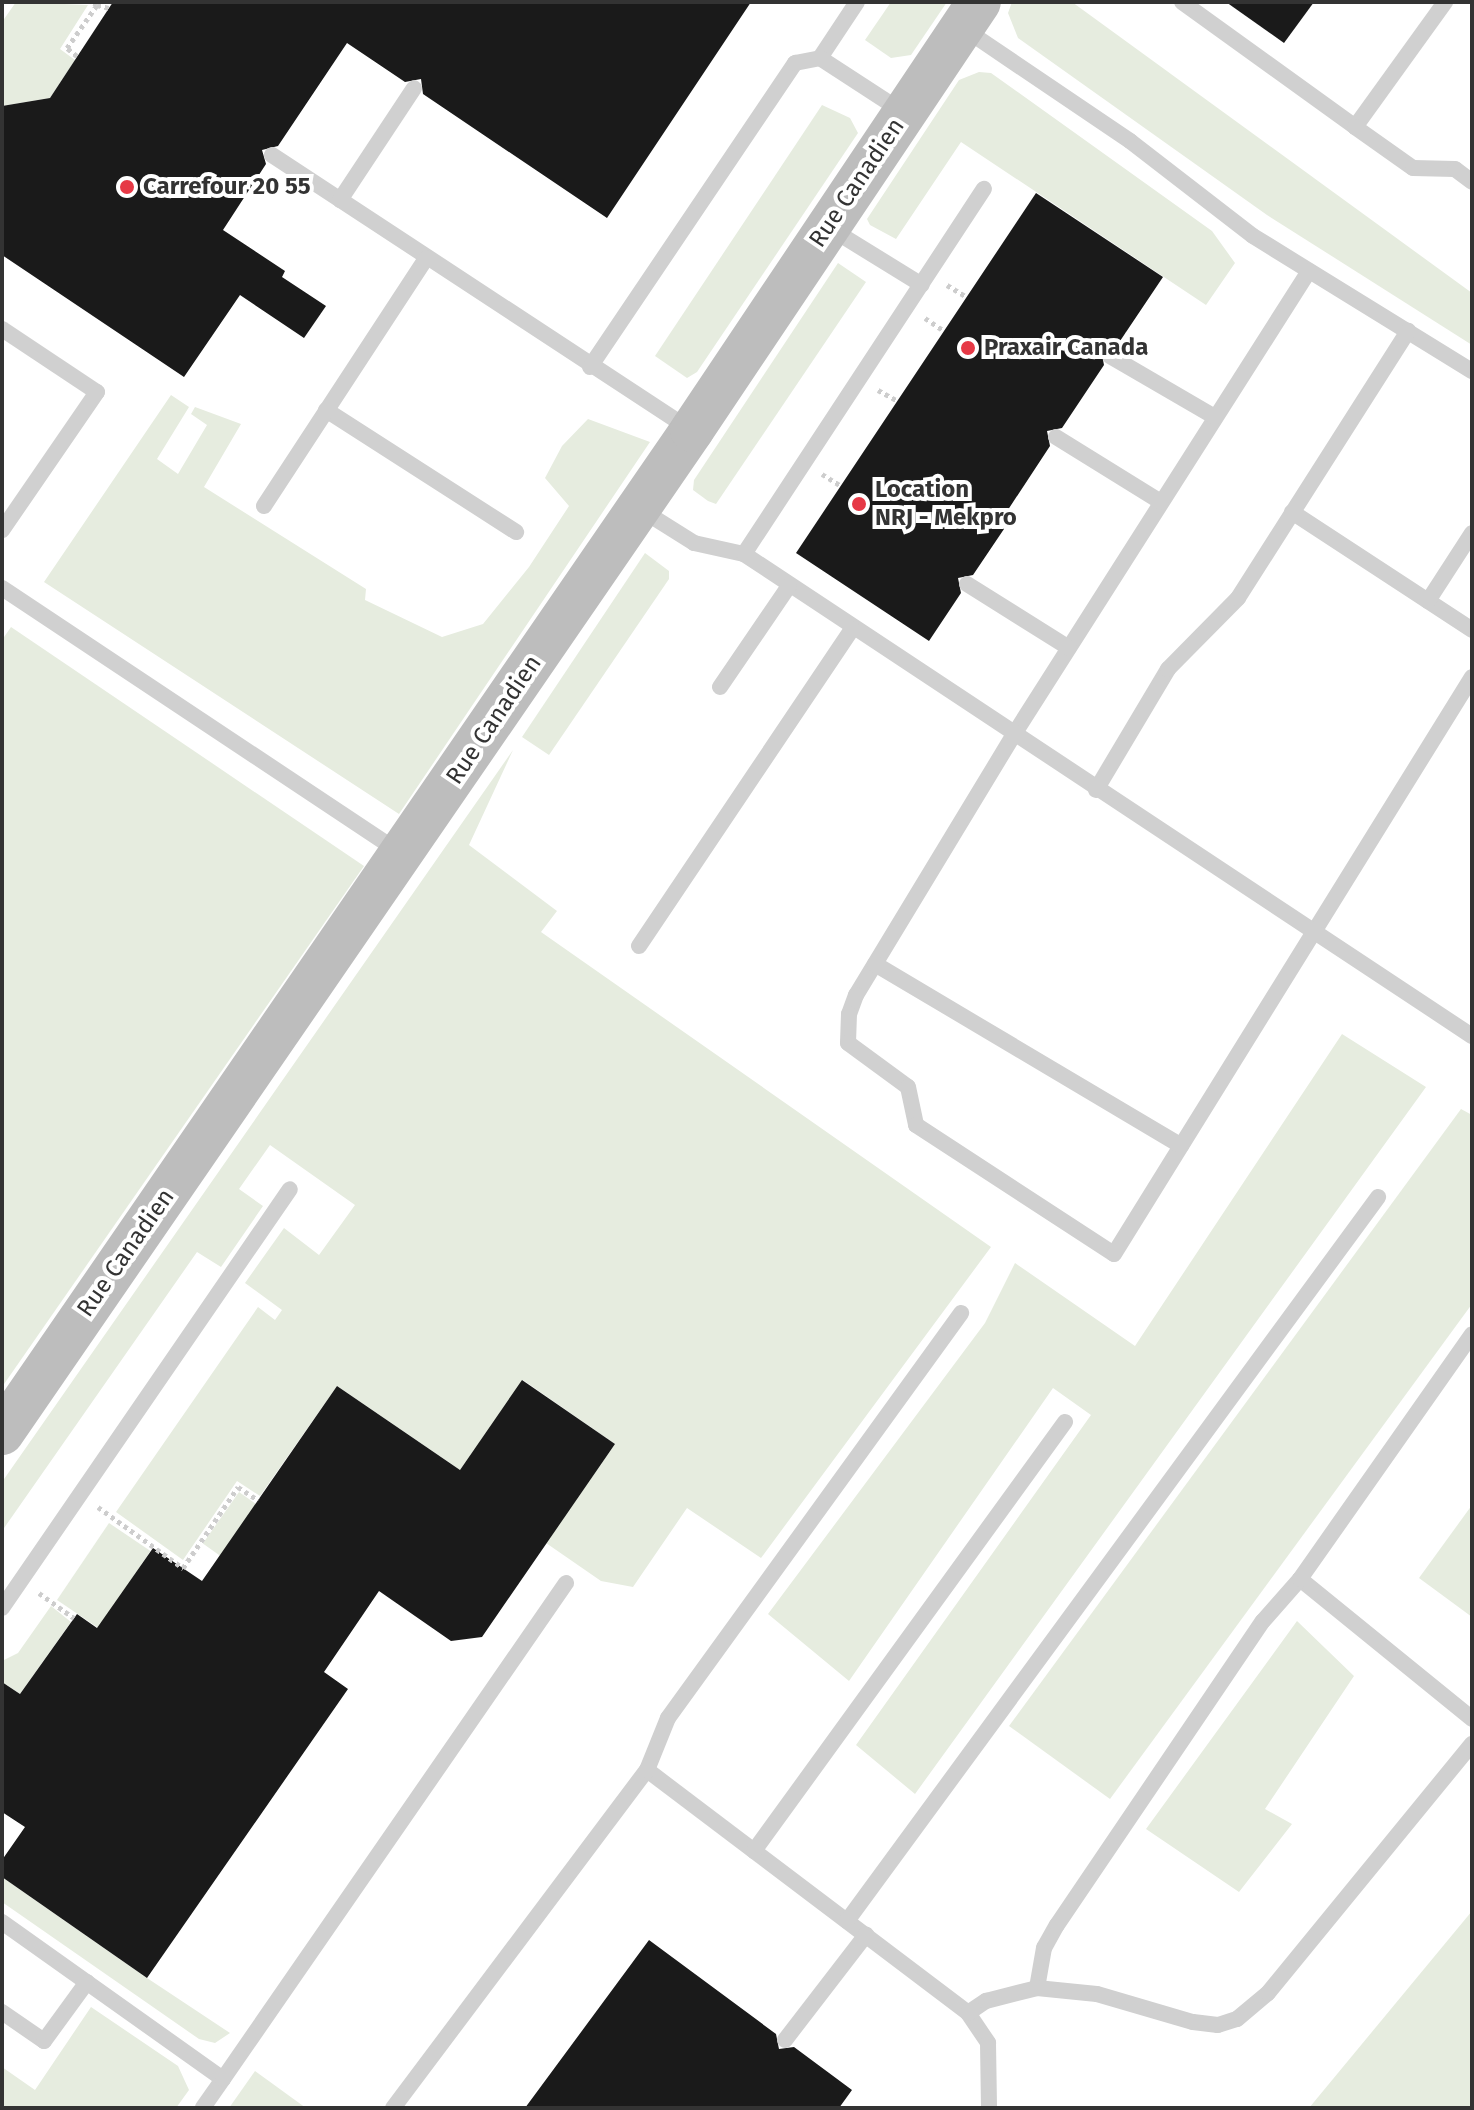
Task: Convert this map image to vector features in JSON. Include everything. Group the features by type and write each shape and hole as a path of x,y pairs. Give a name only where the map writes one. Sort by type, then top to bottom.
{"street":[{"name":"Rue Canadien","path":"2,1433 403,854 970,14"}],"lane":[{"path":"820,58 857,2"},
{"path":"1182,2 1413,168 1455,169 1472,182"},
{"path":"1355,127 1445,2"},
{"path":"970,14 1309,271 1472,371"},
{"path":"590,367 795,63 820,58 905,113"},
{"path":"340,200 414,88"},
{"path":"272,155 590,367 692,430"},
{"path":"744,554 984,189"},
{"path":"828,227 922,285"},
{"path":"264,506 426,258"},
{"path":"1309,271 1013,736 875,964 849,1014 848,1043 853,1051 908,1087 916,1125 1114,1254 1472,677"},
{"path":"2,329 97,392 2,530"},
{"path":"1096,790 1168,669 1238,598 1408,331"},
{"path":"1110,356 1215,417"},
{"path":"326,410 516,532"},
{"path":"1056,437 1161,502"},
{"path":"639,508 694,543 744,554 1013,736 1472,1036"},
{"path":"1292,512 1472,630"},
{"path":"1428,601 1472,533"},
{"path":"967,584 1069,648"},
{"path":"720,687 789,586"},
{"path":"2,588 403,854"},
{"path":"639,946 852,629"},
{"path":"875,964 1181,1146"},
{"path":"2,1608 290,1189"},
{"path":"847,1921 1378,1197"},
{"path":"393,2108 647,1770 668,1718 961,1313"},
{"path":"1037,1988 1042,1956 1057,1925 1263,1621 1300,1579 1472,1334"},
{"path":"754,1851 1065,1422"},
{"path":"1300,1579 1472,1719"},
{"path":"203,2108 566,1583"},
{"path":"968,2013 986,2001 1037,1988 1097,1994 1193,2022 1218,2025 1237,2019 1268,1993 1472,1744"},
{"path":"647,1770 968,2013 988,2043 989,2108"},
{"path":"2,1922 223,2079"},
{"path":"785,2040 866,1935"},
{"path":"2,2012 44,2041 87,1982"}],"path":[{"path":"77,56 67,48 95,3 109,8"},
{"path":"112,1518 183,1568 238,1487 258,1500"},
{"path":"53,1603 74,1618"}],"shaded area":[{"path":"16,2 88,5 60,49 75,60 50,98 2,106 2,22"},
{"path":"891,2 947,2 911,55 891,58 865,40"},
{"path":"1012,2 1072,2 1472,293 1472,345 1267,215 1018,38 1008,13"},
{"path":"979,72 991,73 1212,231 1235,263 1206,305 961,142 896,239 870,225 867,219 959,80"},
{"path":"822,105 850,118 858,133 697,372 687,378 655,356"},
{"path":"838,263 866,282 716,504 708,501 693,490 694,480"},
{"path":"171,395 189,407 157,459 178,474 207,425 191,414 195,407 241,424 204,487 366,589 365,600 442,637 483,624 529,567 569,506 545,478 562,446 588,419 650,442 399,814 44,582"},
{"path":"645,553 669,571 669,579 549,755 522,737"},
{"path":"11,627 364,866 2,1387 2,640"},
{"path":"513,750 469,845 557,911 541,932 991,1247 761,1558 687,1508 633,1587 601,1581 546,1543 615,1444 523,1380 460,1470 337,1386 260,1496 237,1481 183,1560 116,1512 258,1307 275,1320 282,1310 245,1283 284,1228 319,1255 355,1205 270,1145 239,1189 263,1206 221,1267 197,1252 2,1531 2,1482"},
{"path":"1342,1034 1426,1087 915,1794 856,1745 1091,1415 1053,1388 849,1681 768,1614 985,1323 1015,1263 1135,1346"},
{"path":"1461,1109 1472,1115 1472,1304 1110,1799 1009,1726"},
{"path":"239,1492 256,1504 220,1556 203,1544"},
{"path":"1472,1505 1472,1617 1419,1578"},
{"path":"109,1523 150,1551 98,1628 57,1600"},
{"path":"51,1606 71,1622 20,1694 7,1685 2,1692 2,1661 18,1653"},
{"path":"1297,1621 1354,1676 1265,1809 1292,1824 1239,1892 1146,1829"},
{"path":"2,1877 230,2033 215,2043 199,2039 2,1902"},
{"path":"1472,1911 1472,2108 1309,2108"},
{"path":"91,2007 178,2066 189,2090 176,2108 2,2108 2,2067 35,2090"},
{"path":"255,2071 306,2108 229,2108"}],"building":[{"name":"Carrefour 20 55","path":"113,2 751,2 607,218 423,94 421,79 405,82 347,43 278,146 262,150 266,164 223,230 285,271 282,277 326,306 304,338 240,295 184,377 2,255 2,106 50,98"},
{"path":"1226,2 1314,2 1284,43"},
{"path":"1036,193 1163,277 1116,347 1101,350 1104,365 1062,428 1047,431 1050,446 998,525 1004,529 973,575 958,578 961,593 929,641 796,553"},
{"path":"522,1380 615,1444 482,1637 451,1641 379,1591 324,1672 348,1689 147,1978 2,1877 2,1860 25,1827 2,1812 2,1682 20,1694 77,1614 97,1628 153,1548 202,1581 337,1386 460,1470"},
{"path":"649,1940 776,2034 779,2049 794,2047 852,2090 839,2108 525,2108"}],"place":[{"name":"Carrefour 20 55","path":"127,187"},
{"name":"Praxair Canada","path":"968,348"},
{"name":"Location NRJ - Mekpro","path":"859,504"}]}
